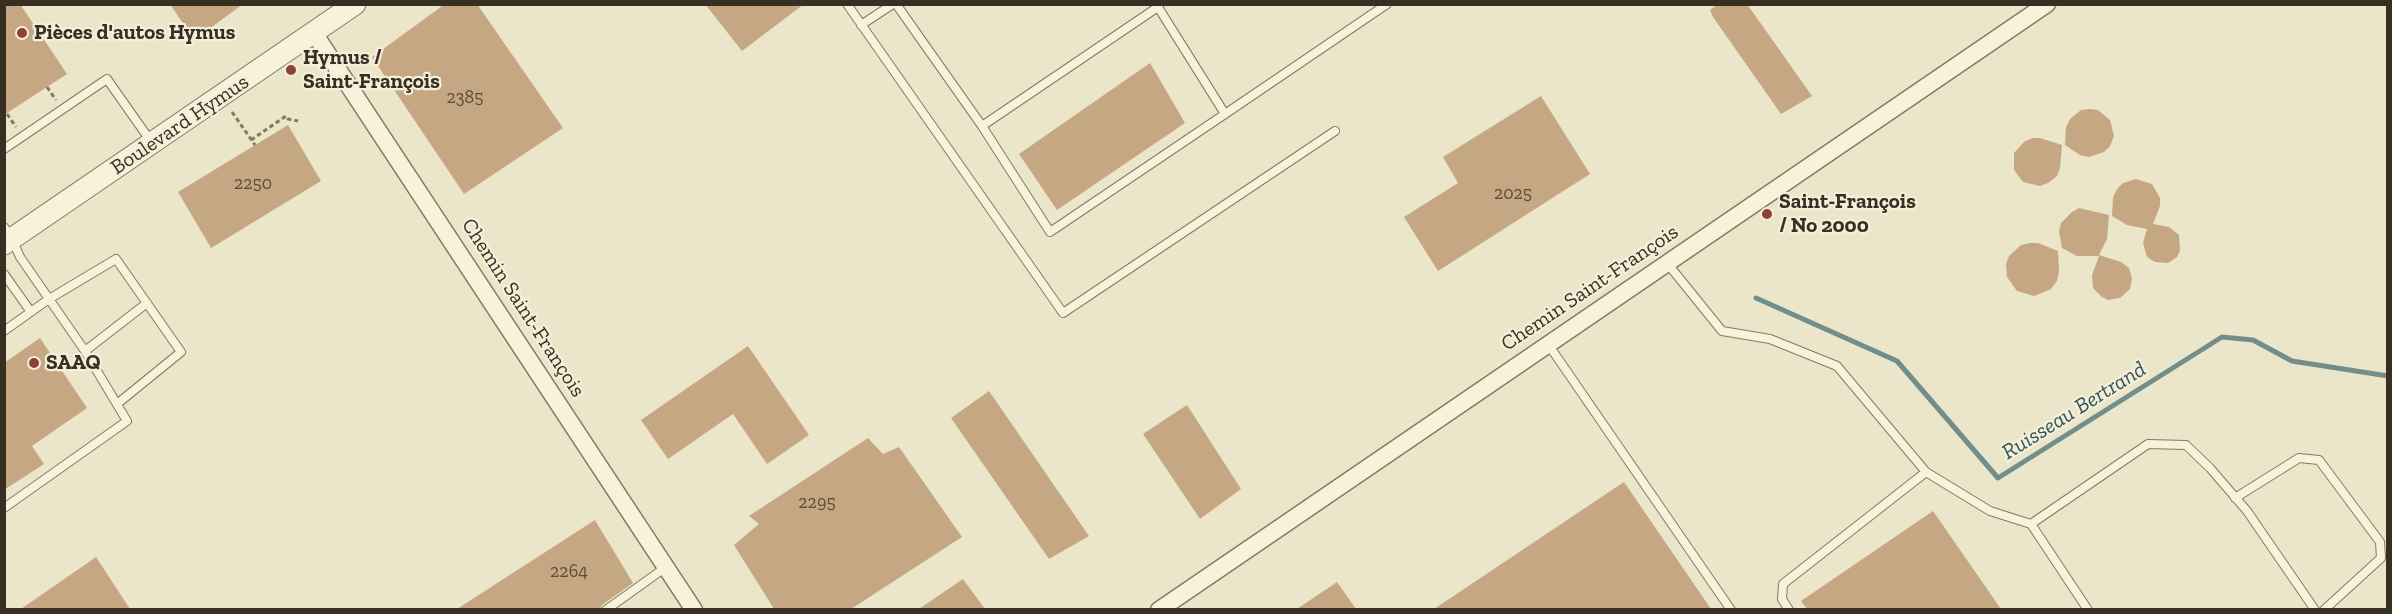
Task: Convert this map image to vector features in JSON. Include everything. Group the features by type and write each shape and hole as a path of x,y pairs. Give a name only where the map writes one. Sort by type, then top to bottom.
{"street":[{"name":"Boulevard Hymus","path":"7,237 152,144 355,4"},
{"name":"Chemin Saint-François","path":"1159,609 2047,4"},
{"name":"Chemin Saint-François","path":"314,33 692,609"}],"lane":[{"path":"847,4 1063,313 1335,131"},
{"path":"861,25 894,4 982,126 1050,232 1387,4"},
{"path":"982,126 1159,6 1225,114"},
{"path":"4,149 107,79 152,144"},
{"path":"4,508 127,421 85,351 7,237"},
{"path":"4,331 49,299 116,259 182,352 117,404"},
{"path":"1668,263 1722,331 1770,339 1837,366 1926,472 1990,511 2031,524 2088,609"},
{"path":"4,274 31,312"},
{"path":"85,351 147,303"},
{"path":"1548,344 1731,609"},
{"path":"2031,524 2148,444 2186,445 2235,498 2315,609"},
{"path":"2235,498 2299,458 2319,460 2380,542 2381,558 2324,609"},
{"path":"1789,609 1782,599 1783,584 1926,472"},
{"path":"606,609 666,567"}],"path":[{"path":"232,112 255,146"},
{"path":"251,140 286,116 288,119 298,121"}],"building":[{"name":"Pièces d'autos Hymus","path":"4,4 20,4 67,74 4,115"},
{"path":"170,4 243,4 194,40"},
{"path":"445,4 477,4 563,128 464,194 372,57"},
{"path":"705,4 804,4 742,51"},
{"path":"1718,4 1747,4 1812,96 1781,114 1713,17 1710,10"},
{"path":"1150,63 1185,123 1057,210 1019,154"},
{"path":"1541,96 1590,174 1438,271 1404,217 1458,183 1443,157"},
{"path":"2081,110 2098,110 2110,120 2114,136 2110,146 2104,152 2089,157 2080,155 2065,145 2066,127 2070,119"},
{"path":"288,125 321,181 211,248 178,192"},
{"path":"2033,138 2062,145 2057,176 2040,186 2023,182 2014,170 2014,153 2025,141"},
{"path":"2136,179 2152,184 2160,198 2160,206 2153,224 2169,227 2179,235 2180,251 2177,257 2168,263 2155,262 2147,257 2143,243 2147,229 2127,225 2112,216 2113,197 2117,189 2123,183"},
{"path":"2079,208 2109,215 2107,239 2099,255 2121,262 2129,268 2132,278 2130,289 2120,298 2108,300 2093,288 2092,275 2099,256 2077,256 2062,248 2059,231 2061,223"},
{"path":"2038,243 2058,251 2057,281 2051,289 2034,296 2017,291 2007,277 2006,264 2009,256 2021,245"},
{"path":"40,338 87,408 32,446 44,464 4,490 4,363"},
{"path":"748,346 809,435 767,464 733,414 668,459 641,420"},
{"path":"989,391 1089,536 1049,559 951,418"},
{"path":"1187,405 1241,489 1200,519 1143,434"},
{"path":"868,438 883,454 899,447 962,537 851,609 774,609 734,545 759,524 749,516"},
{"path":"1624,482 1711,609 1434,609"},
{"path":"1933,511 2001,609 1807,609 1801,601"},
{"path":"595,520 633,583 602,605 600,609 457,609"},
{"path":"96,557 130,609 21,609"},
{"path":"963,579 985,609 919,609"},
{"path":"1337,582 1356,609 1297,609"}],"waterway":[{"name":"Ruisseau Bertrand","path":"1756,298 1897,361 1998,478 2222,337 2253,340 2292,361 2388,376"}],"place":[{"name":"Pièces d'autos Hymus","path":"22,33"},
{"name":"Hymus / Saint-François","path":"291,70"},
{"name":"Saint-François / No 2000","path":"1767,214"},
{"name":"SAAQ","path":"34,363"}]}
